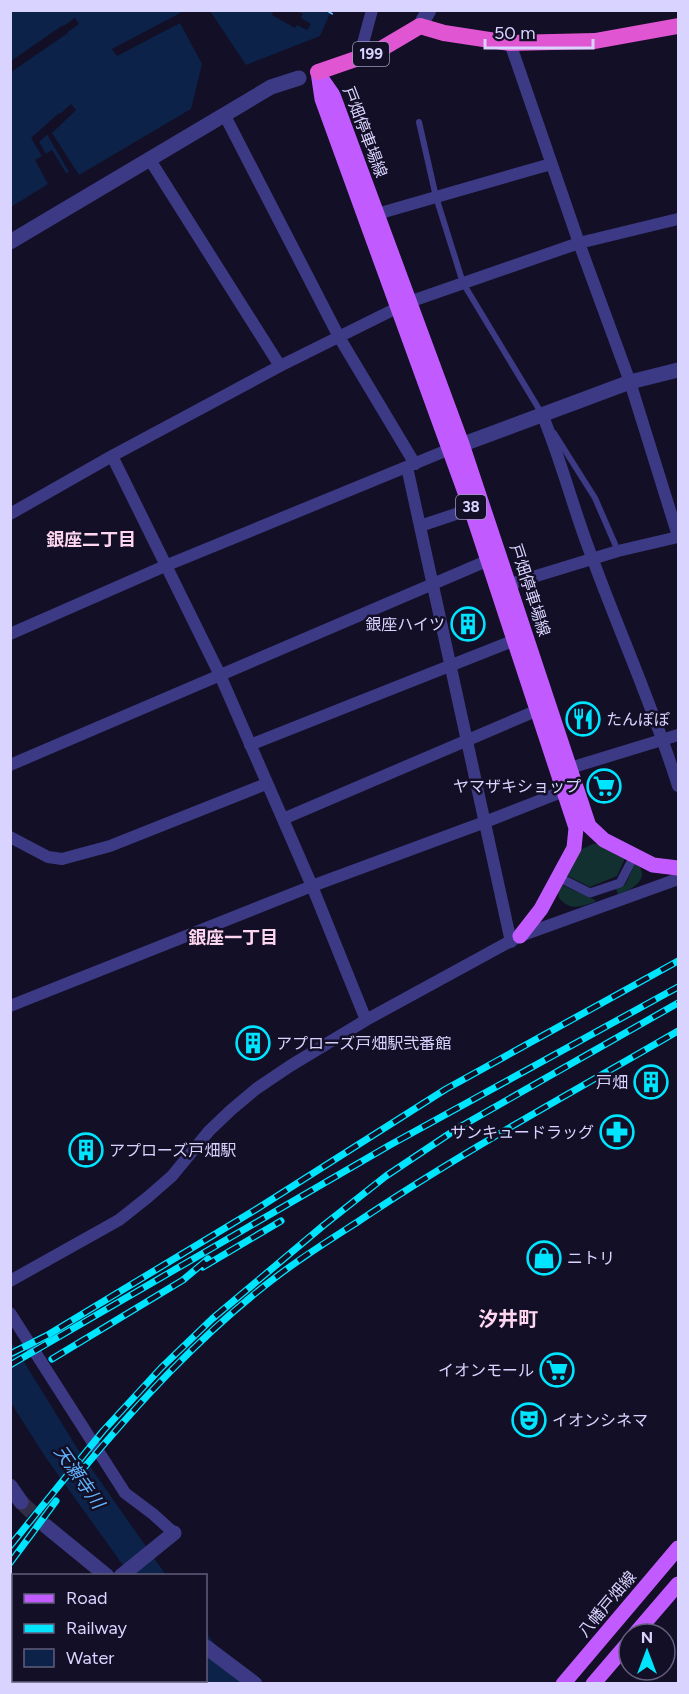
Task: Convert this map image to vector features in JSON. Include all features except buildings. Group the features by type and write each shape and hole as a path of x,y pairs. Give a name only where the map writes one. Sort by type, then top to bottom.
{"highway":[{"name":"199","path":"318,72 376,52 420,26"},
{"path":"420,26 444,33 510,43 594,41 678,26"}],"main road":[{"name":"戸畑停車場線","path":"318,72 333,94 377,214 403,305"},
{"name":"戸畑停車場線","path":"318,72 322,99 510,584 589,826 604,840 653,865 678,867"},
{"name":"戸畑停車場線","path":"456,446 471,509 576,828 574,848"},
{"path":"516,939 541,909 574,848 587,839 604,840"},
{"name":"八幡戸畑線","path":"563,1683 678,1548"},
{"path":"645,1622 678,1584"},
{"path":"593,1683 617,1655"}],"street":[{"path":"359,58 372,10"},
{"path":"420,26 429,10"},
{"path":"510,43 630,382 678,537 592,558 510,584"},
{"path":"10,242 271,87 318,72"},
{"path":"224,114 339,337 411,465 420,526 467,741 485,822 516,939"},
{"path":"150,160 280,366"},
{"path":"377,214 551,164"},
{"path":"10,514 112,456 280,366 403,305 579,243 678,219"},
{"path":"10,634 165,566 456,446 630,382 678,370"},
{"path":"542,414 557,450 592,558 664,739 678,786"},
{"path":"112,456 220,675 312,886 366,1020"},
{"path":"420,526 471,509"},
{"path":"10,765 489,560"},
{"path":"250,745 515,640"},
{"path":"283,819 538,710"},
{"path":"570,768 678,735"},
{"path":"10,837 48,857 62,859 110,846 266,784"},
{"path":"10,1006 312,886 564,791"},
{"path":"564,880 590,893 604,894 620,883 632,860"},
{"path":"10,1281 118,1220 172,1176 209,1131 256,1089 366,1020 516,939 678,879"},
{"path":"10,1313 125,1493 174,1533 123,1574"},
{"path":"10,1486 21,1502"},
{"path":"47,1527 106,1574"},
{"path":"207,1648 252,1681"}],"lane":[{"path":"419,122 436,197 463,283 595,498 618,551"}],"green space":[{"path":"593,844 600,844 626,856 617,876 590,887 564,874 578,851"},
{"path":"636,862 642,873 639,882 629,890 618,894 616,889 625,885"},
{"path":"560,884 595,902 580,906 567,905 559,898"}],"water":[{"path":"186,10 112,49 117,56 180,23 202,64 191,109 79,175 52,133 76,110 71,104 44,129 69,172 66,173 52,150 35,160 48,184 11,207 11,72 79,24 75,18 11,62 11,11"},
{"path":"210,11 331,11 320,36 246,65"},
{"name":"天瀬寺川","path":"10,1339 77,1448 165,1574 129,1574 46,1458 11,1403"},
{"path":"207,1633 241,1683 206,1682"}],"pier":[{"path":"271,11 297,11 303,14 301,18 311,24 307,30 297,25 295,28 272,15"},
{"path":"63,25 65,28 10,65 11,61"},
{"path":"66,30 68,33 11,72 10,68"},
{"path":"59,113 62,116 47,130 49,133 65,119 39,142 47,156 43,158 31,138"}],"ferry route":[{"path":"326,10 334,15"}],"tunnel":[{"path":"21,1502 47,1527"}],"railway":[{"path":"10,1354 46,1336 255,1210 446,1089 678,961"},
{"path":"10,1365 390,1145 678,987"},
{"path":"10,1546 103,1431 161,1368 212,1319 324,1225 386,1176 458,1128 678,1003"},
{"path":"78,1475 171,1370 222,1322 286,1270 437,1171 678,1031"},
{"path":"203,1267 281,1221"},
{"path":"52,1359 183,1280 208,1259"},
{"path":"10,1563 56,1501"}],"place":[{"name":"銀座ハイツ","path":"468,624"},
{"name":"たんぽぽ","path":"583,719"},
{"name":"ヤマザキショップ","path":"604,786"},
{"name":"アプローズ戸畑駅弐番館","path":"253,1043"},
{"name":"戸畑","path":"651,1082"},
{"name":"サンキュードラッグ","path":"617,1132"},
{"name":"アプローズ戸畑駅","path":"86,1150"},
{"name":"ニトリ","path":"544,1258"},
{"name":"イオンモール","path":"557,1370"},
{"name":"イオンシネマ","path":"529,1420"}],"district":[{"name":"銀座二丁目","path":"91,540"},
{"name":"銀座一丁目","path":"233,938"},
{"name":"汐井町","path":"508,1319"}]}
